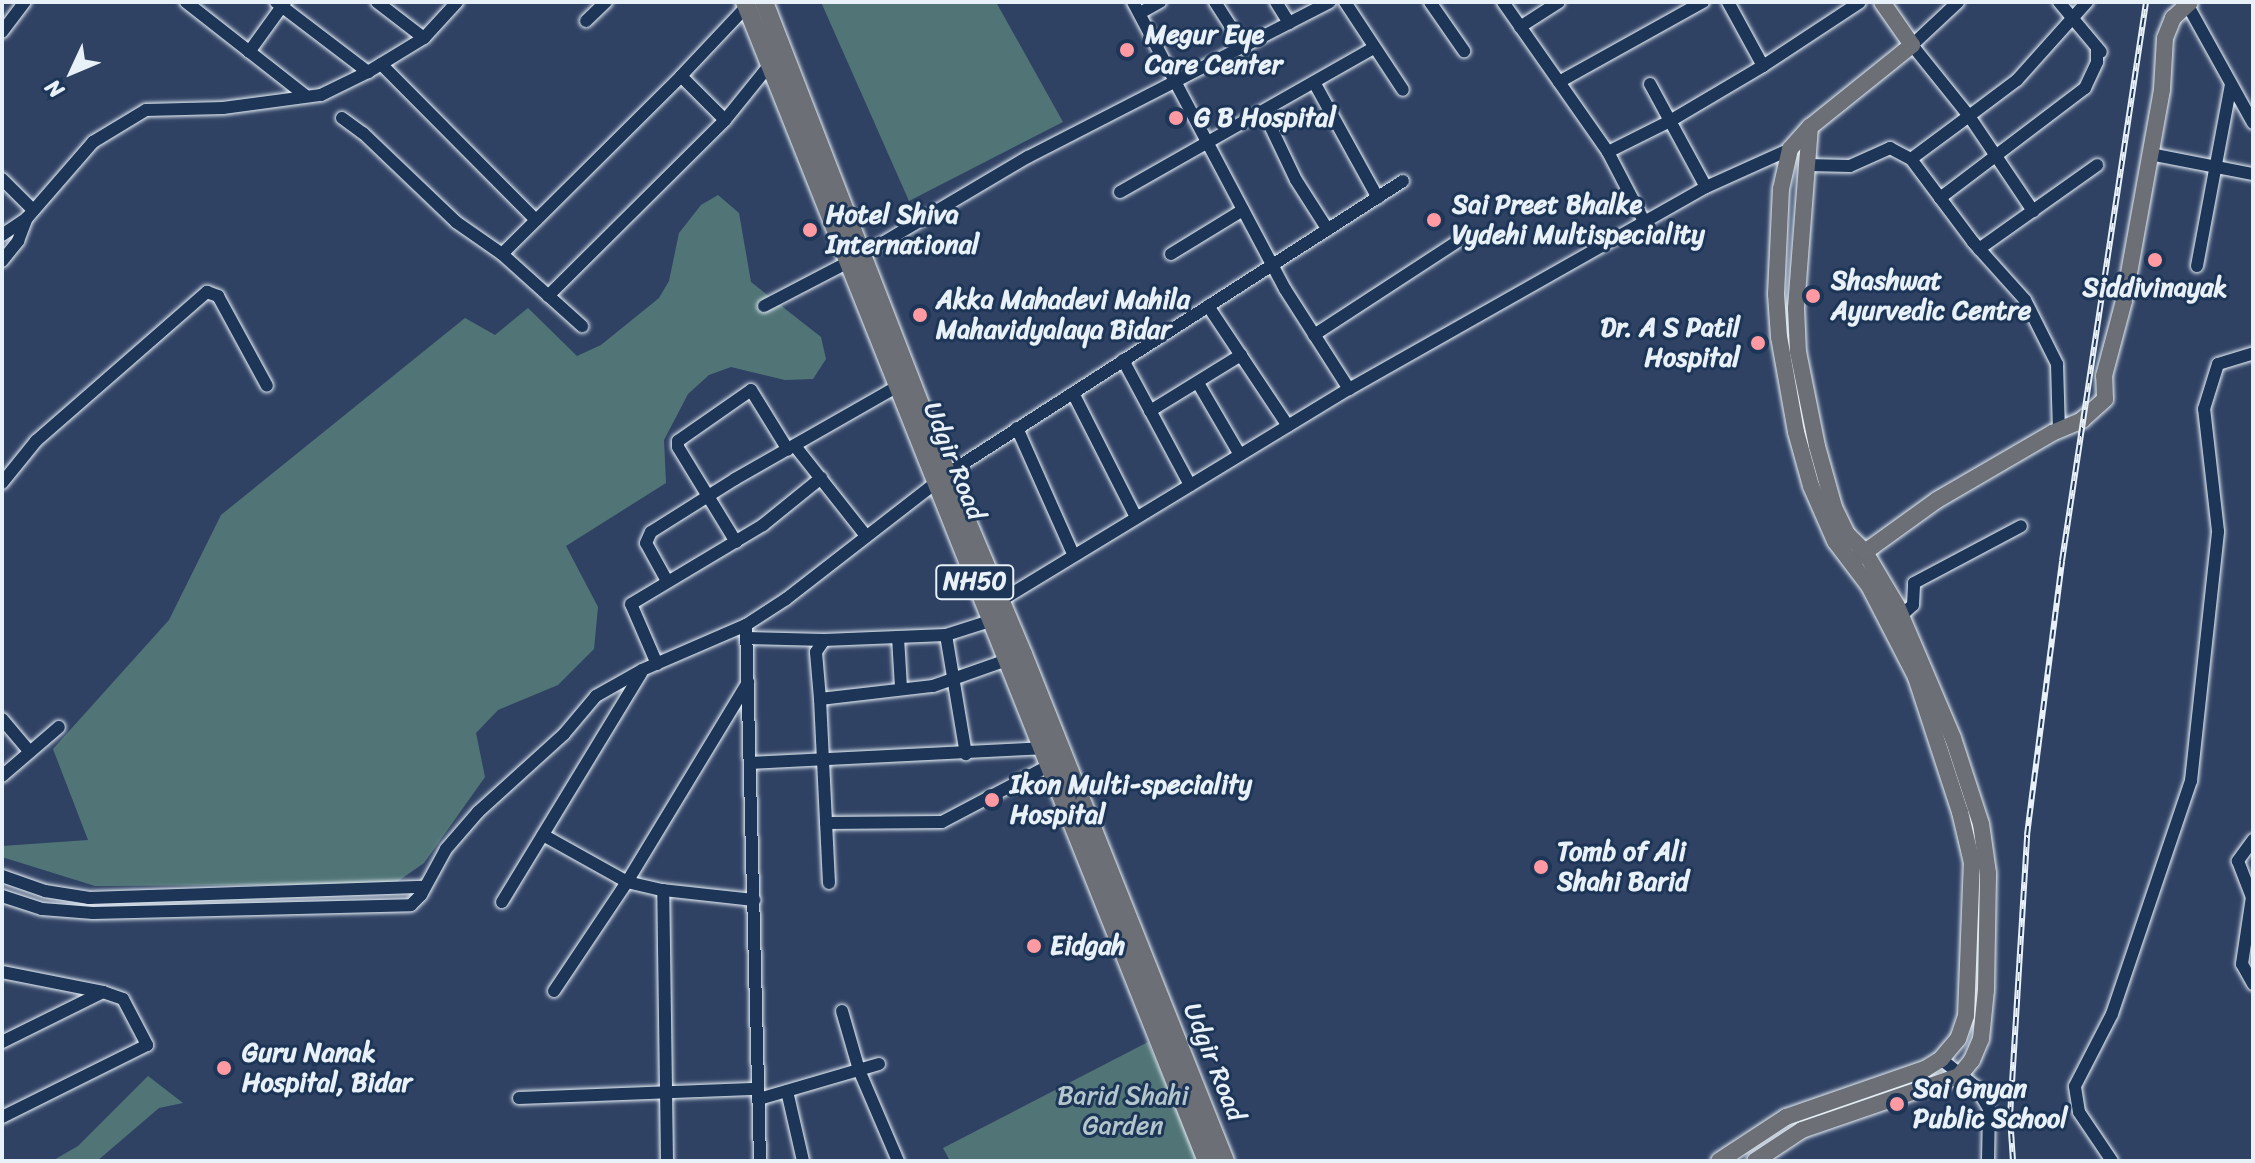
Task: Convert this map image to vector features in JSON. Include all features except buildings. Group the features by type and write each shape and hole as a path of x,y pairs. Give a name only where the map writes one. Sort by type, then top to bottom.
{"highway":[{"name":"Udgir Road","path":"752,4 1054,755 1225,1161"},
{"name":"Udgir Road","path":"854,258 896,387 941,478"},
{"name":"Udgir Road","path":"996,612 1007,660 1054,755 1207,1161"}],"main road":[{"path":"1755,1161 1802,1130 1959,1076 1972,1060 1981,1039 1988,873 1981,824 1953,738 1901,616 1858,557 1835,541 1811,486 1796,432 1779,337 1776,294 1781,189 1790,149 1810,127 1912,45 1882,2"},
{"path":"1858,557 1937,500 2082,420 2105,399 2104,376 2124,301 2162,89 2165,38 2182,7"},
{"path":"1728,1158 1786,1117 1925,1069 1941,1059 1958,1039 1966,1016 1972,863 1960,812 1916,677 1869,586 1834,507 1798,352 1796,308 1810,127"}],"street":[{"path":"2,32 25,2"},
{"path":"186,2 306,96"},
{"path":"377,2 424,38"},
{"path":"2,235 30,214 93,142 146,110 223,108 321,95 368,72 424,38 457,2"},
{"path":"586,21 606,2"},
{"path":"1160,2 1136,8 1178,82 1272,265 1349,389"},
{"path":"1215,2 1244,47"},
{"path":"1276,2 1289,23"},
{"path":"764,306 854,258 1028,157 1329,2"},
{"path":"1345,2 1403,90"},
{"path":"1430,2 1464,51"},
{"path":"1503,2 1608,152 1645,223"},
{"path":"1520,27 1559,2"},
{"path":"1559,82 1703,2"},
{"path":"1728,2 1763,66"},
{"path":"1608,152 1670,121 1763,66 1860,2"},
{"path":"1958,2 1912,45 1969,116 2033,211"},
{"path":"1940,198 2085,88 2101,52 2059,2"},
{"path":"1911,159 2017,80 2087,2"},
{"path":"249,52 281,4 368,72"},
{"path":"502,254 752,4"},
{"path":"2182,7 2253,123"},
{"path":"1120,192 1374,48"},
{"path":"548,296 725,120 776,58"},
{"path":"381,64 536,220"},
{"path":"681,76 725,120"},
{"path":"1315,84 1378,198"},
{"path":"1650,84 1706,187"},
{"path":"2197,266 2231,85"},
{"path":"1264,113 1296,180 1328,230"},
{"path":"342,118 363,133 456,222 502,254 582,326"},
{"path":"1808,165 1850,166 1890,148 1911,159 1979,249 2025,300 2057,364 2059,431"},
{"path":"746,631 824,640 946,635 996,612 1073,554 1349,389 1706,187 1790,149"},
{"path":"2150,154 2253,174"},
{"path":"1979,249 2097,165"},
{"path":"2,179 30,214"},
{"path":"2,896 42,909 93,913 303,905 411,905 446,849 478,812 564,734 596,696 642,670 746,631 941,478 1403,181"},
{"path":"1171,254 1243,210"},
{"path":"2,261 18,241 30,214"},
{"path":"1314,335 1458,241"},
{"path":"2,483 36,441 207,292 218,296 267,386"},
{"path":"1208,306 1288,426"},
{"path":"2112,1161 2079,1112 2075,1086 2112,1014 2191,781 2218,531 2204,409 2218,364 2253,353"},
{"path":"1150,411 1241,355"},
{"path":"1123,360 1190,485"},
{"path":"1198,383 1240,455"},
{"path":"667,581 646,543 648,537 709,496 896,387"},
{"path":"736,542 678,447 678,441 751,390 792,448 821,478 866,536"},
{"path":"1073,393 1136,517"},
{"path":"1017,428 1073,554"},
{"path":"657,664 631,604 736,542 821,478"},
{"path":"1901,616 1913,605 1914,583 2021,526"},
{"path":"746,631 760,1161"},
{"path":"946,635 956,677 966,754"},
{"path":"898,637 901,687"},
{"path":"824,640 816,652 829,883"},
{"path":"820,699 901,687 933,686 1007,660"},
{"path":"502,902 642,670"},
{"path":"554,991 627,882 748,682"},
{"path":"2,719 30,752"},
{"path":"2,776 59,727"},
{"path":"750,763 966,754 1054,755"},
{"path":"826,823 942,822 1054,755"},
{"path":"543,835 627,882 663,890 754,900"},
{"path":"2253,840 2238,861 2252,897 2242,964 2253,984"},
{"path":"2,876 45,891 89,898 425,887"},
{"path":"663,890 667,1161"},
{"path":"2,972 103,992 123,999 147,1045 2,1117"},
{"path":"2,1042 103,992"},
{"path":"842,1011 859,1070 898,1161"},
{"path":"1941,1059 1976,1087 1989,1109 1988,1161"},
{"path":"519,1098 759,1094 787,1091 879,1064"},
{"path":"787,1091 803,1161"}],"green space":[{"path":"821,2 996,2 1063,122 909,201"},
{"path":"718,195 739,213 751,282 821,337 826,359 813,379 785,380 731,367 709,375 688,394 664,440 666,483 566,546 598,607 594,649 558,685 498,710 476,733 485,777 424,863 394,884 95,886 2,857 2,846 88,840 53,749 169,620 221,515 465,318 495,335 528,308 577,356 601,345 659,298 669,281 679,233 701,205"},
{"name":"Barid Shahi Garden","path":"1148,1042 1198,1161 950,1161 943,1148"},
{"path":"148,1076 183,1103 159,1108 97,1161 52,1161 78,1146"}],"railway":[{"path":"2013,1161 2010,1116 2027,835 2062,561 2146,2"}],"place":[{"name":"Megur Eye Care Center","path":"1127,50"},
{"name":"G B Hospital","path":"1176,118"},
{"name":"Sai Preet Bhalke Vydehi Multispeciality","path":"1434,220"},
{"name":"Hotel Shiva International","path":"810,230"},
{"name":"Siddivinayak","path":"2155,260"},
{"name":"Shashwat Ayurvedic Centre","path":"1813,296"},
{"name":"Akka Mahadevi Mahila Mahavidyalaya Bidar","path":"920,315"},
{"name":"Dr. A S Patil Hospital","path":"1758,343"},
{"name":"Ikon Multi-speciality Hospital","path":"992,800"},
{"name":"Tomb of Ali Shahi Barid","path":"1541,867"},
{"name":"Eidgah","path":"1034,946"},
{"name":"Guru Nanak Hospital, Bidar","path":"224,1068"},
{"name":"Sai Gnyan Public School","path":"1897,1104"}]}
